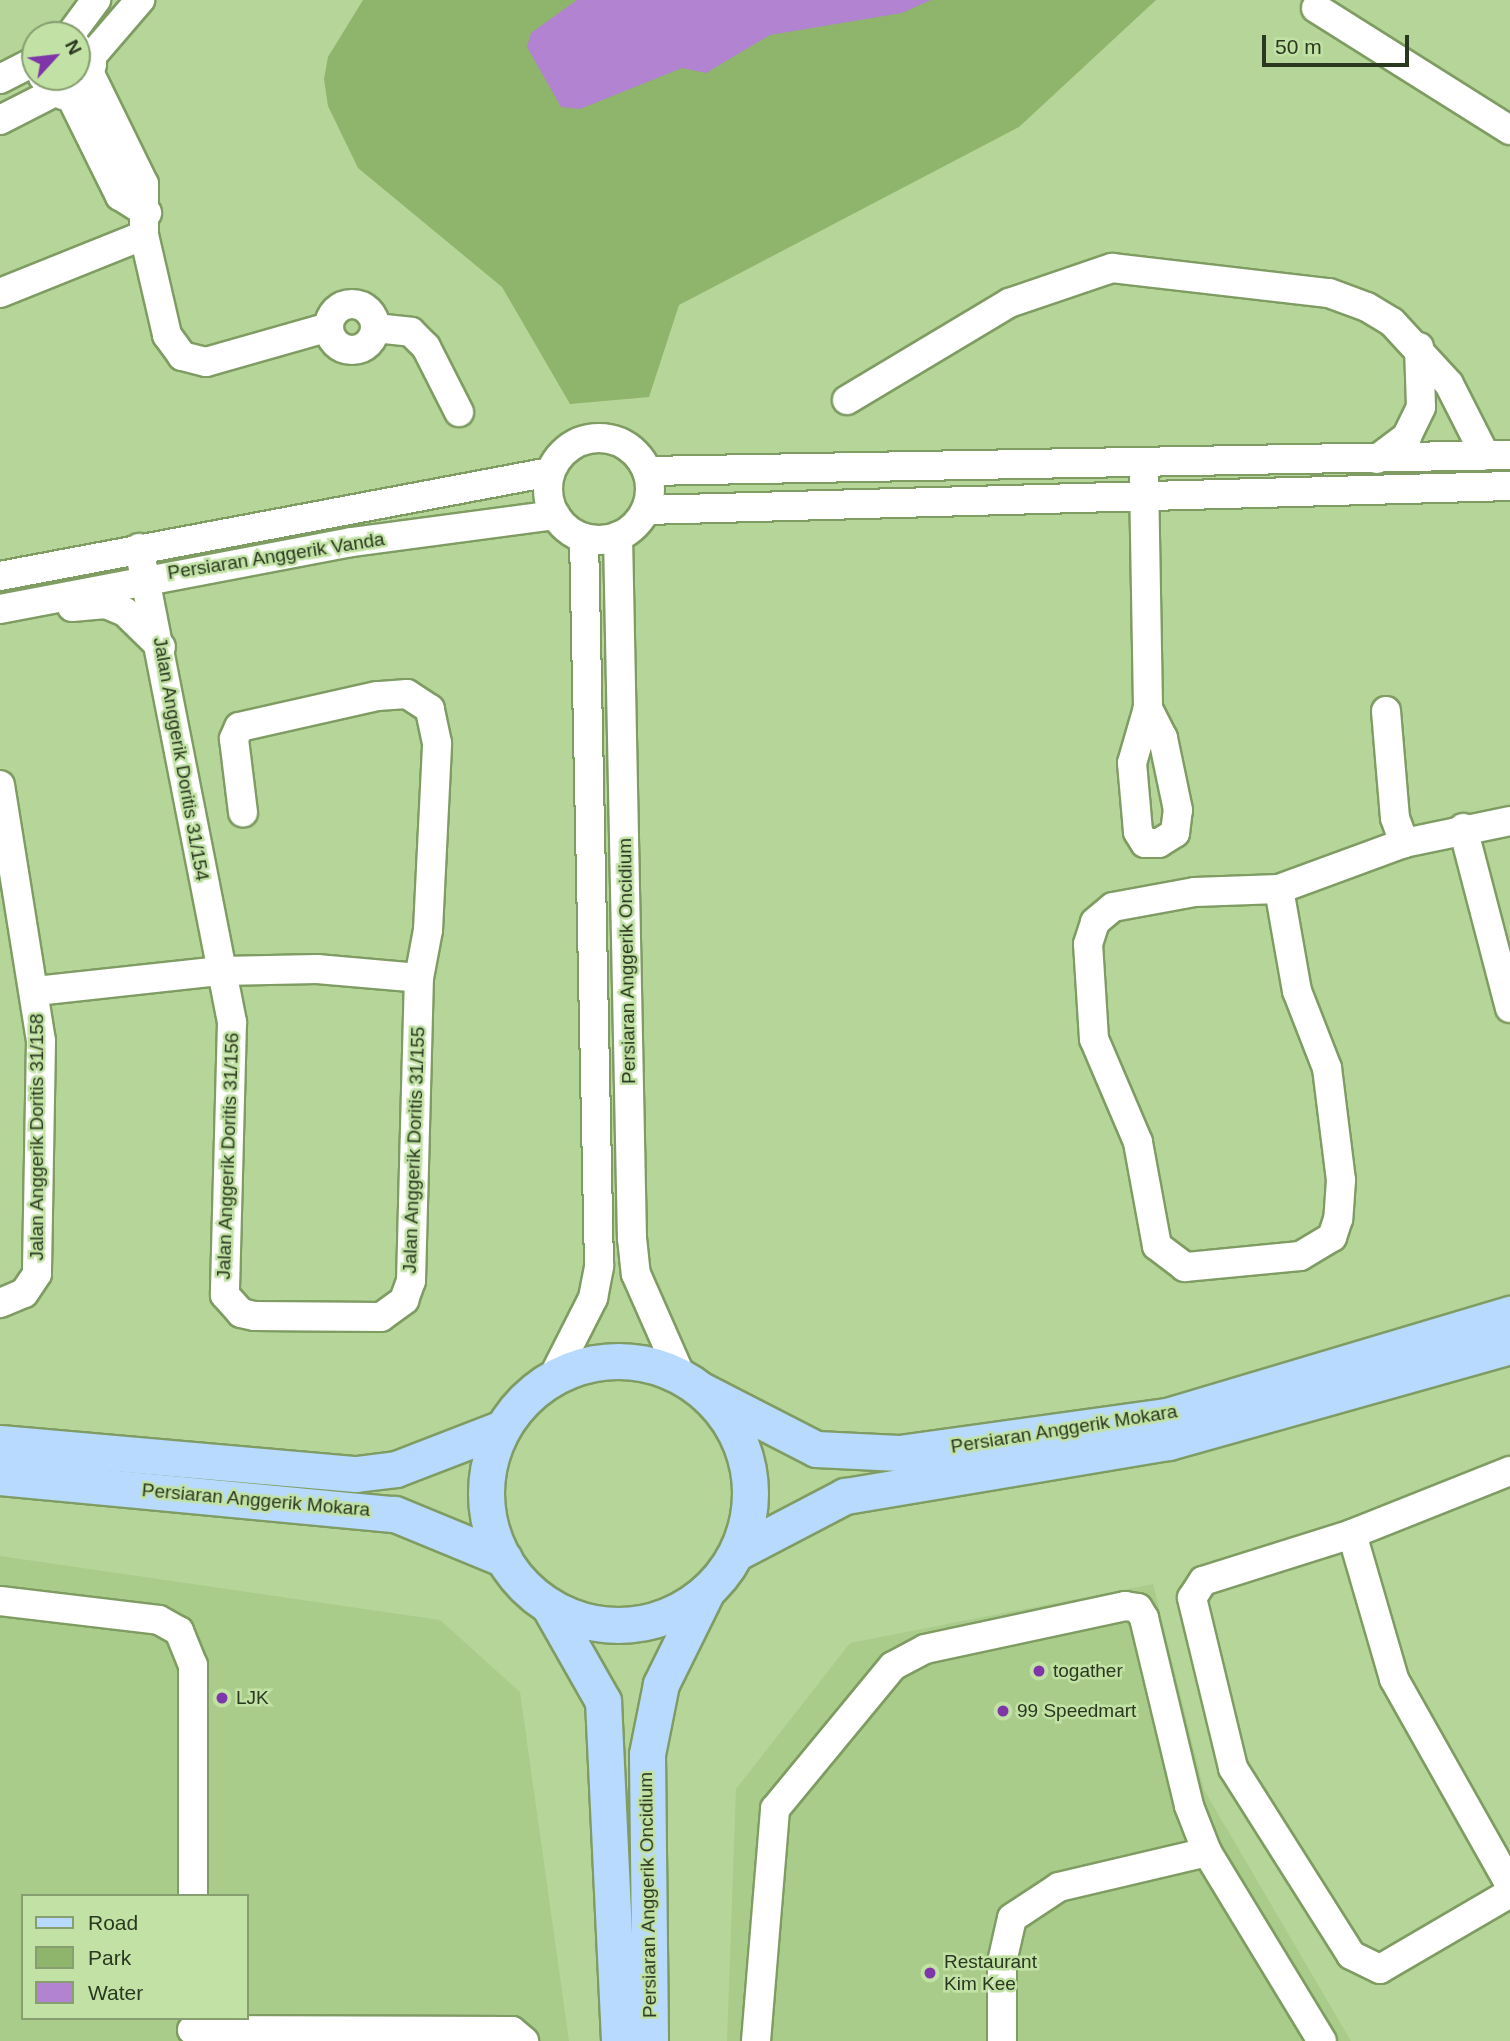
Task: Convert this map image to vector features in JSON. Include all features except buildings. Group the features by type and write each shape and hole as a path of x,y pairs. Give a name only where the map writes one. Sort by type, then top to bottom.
{"main road":[{"name":"Persiaran Anggerik Mokara","path":"553,1377 617,1360 692,1384 816,1449 899,1453 1167,1416 1510,1314"},
{"name":"Persiaran Anggerik Mokara","path":"737,1552 845,1496 1169,1442 1510,1346"},
{"path":"553,1377 502,1428 486,1494 504,1559 550,1606 579,1620 646,1623 706,1592 737,1552 751,1503 745,1454 692,1384"},
{"name":"Persiaran Anggerik Mokara","path":"0,1443 356,1474 396,1469 502,1428"},
{"name":"Persiaran Anggerik Mokara","path":"0,1477 395,1514 504,1559"},
{"name":"Persiaran Anggerik Oncidium","path":"650,2041 647,1754 661,1684 706,1592"},
{"name":"Persiaran Anggerik Oncidium","path":"550,1606 585,1661 606,1714 619,2041"}],"street":[{"path":"80,21 96,0"},
{"path":"91,53 140,0"},
{"path":"1316,8 1510,130"},
{"path":"0,79 21,68"},
{"path":"0,120 45,91"},
{"path":"78,91 120,196 146,224 167,335 181,356 206,362 329,327 338,309 357,304 376,328 411,332 426,347 459,412"},
{"path":"0,293 146,224"},
{"path":"847,400 1009,303 1112,268 1329,293 1384,317 1419,348 1449,384 1497,455"},
{"path":"1377,459 1407,436 1421,407 1419,348"},
{"path":"646,510 647,471 624,444 589,438 573,444 550,471 555,515 584,538 618,537 646,510 1144,494 1510,486"},
{"path":"647,471 1144,466 1497,455"},
{"path":"1144,466 1148,708"},
{"name":"Persiaran Anggerik Vanda","path":"0,576 550,471"},
{"name":"Persiaran Anggerik Vanda","path":"0,609 145,578 229,567 352,542 555,515"},
{"name":"Persiaran Anggerik Oncidium","path":"618,537 632,1238 636,1273 692,1384"},
{"name":"Persiaran Anggerik Oncidium","path":"553,1377 593,1298 598,1266 584,538"},
{"name":"Jalan Anggerik Doritis 31/154","path":"139,548 162,647 221,971"},
{"path":"162,647 175,593 229,567"},
{"path":"35,601 58,610 106,604 125,611 162,647"},
{"name":"Jalan Anggerik Doritis 31/155","path":"243,812 234,738 239,727 377,695 421,699 430,709 437,743 428,930 419,978 409,1290 396,1310 381,1317 306,1317"},
{"path":"1385,711 1395,818 1404,843"},
{"name":"Jalan Anggerik Doritis 31/158","path":"0,785 36,991 37,1275 24,1293 0,1303"},
{"path":"1279,889 1297,991 1328,1069 1340,1166 1338,1219 1332,1237 1300,1256 1185,1267 1157,1246 1141,1152 1094,1039 1088,944 1095,922 1114,906 1195,892 1279,889 1404,843 1463,828 1510,821"},
{"path":"1463,828 1510,1008"},
{"path":"36,991 221,971 317,969 419,978"},
{"name":"Jalan Anggerik Doritis 31/156","path":"221,971 232,1022 223,1287 240,1313 306,1317"},
{"path":"1510,1471 1352,1534 1203,1581 1192,1598 1233,1768 1339,1939 1366,1967 1380,1969 1404,1958 1510,1892"},
{"path":"1352,1534 1394,1679 1510,1885"},
{"path":"0,1601 159,1620 179,1631 193,1665 193,1894"},
{"path":"756,2041 775,1809 893,1666 925,1649 1125,1606 1138,1608 1144,1618 1189,1806 1207,1852 1322,2041"},
{"path":"1002,2041 1002,1962 1012,1919 1059,1887 1207,1852"},
{"path":"192,2030 512,2031 524,2041"}],"shaded area":[{"path":"0,1556 440,1620 520,1692 569,2041 0,2041"},
{"path":"1153,1584 1204,1790 1351,2041 727,2041 736,1789 850,1643"}],"green space":[{"path":"363,0 1156,0 1019,127 679,305 649,397 570,404 502,287 358,168 328,106 324,79 328,57"}],"water":[{"path":"577,0 931,0 902,13 770,35 706,73 682,68 580,109 561,107 527,47 531,33"}],"place":[{"name":"togather","path":"1039,1671"},
{"name":"LJK","path":"222,1698"},
{"name":"99 Speedmart","path":"1003,1711"},
{"name":"Restaurant Kim Kee","path":"930,1973"}]}
